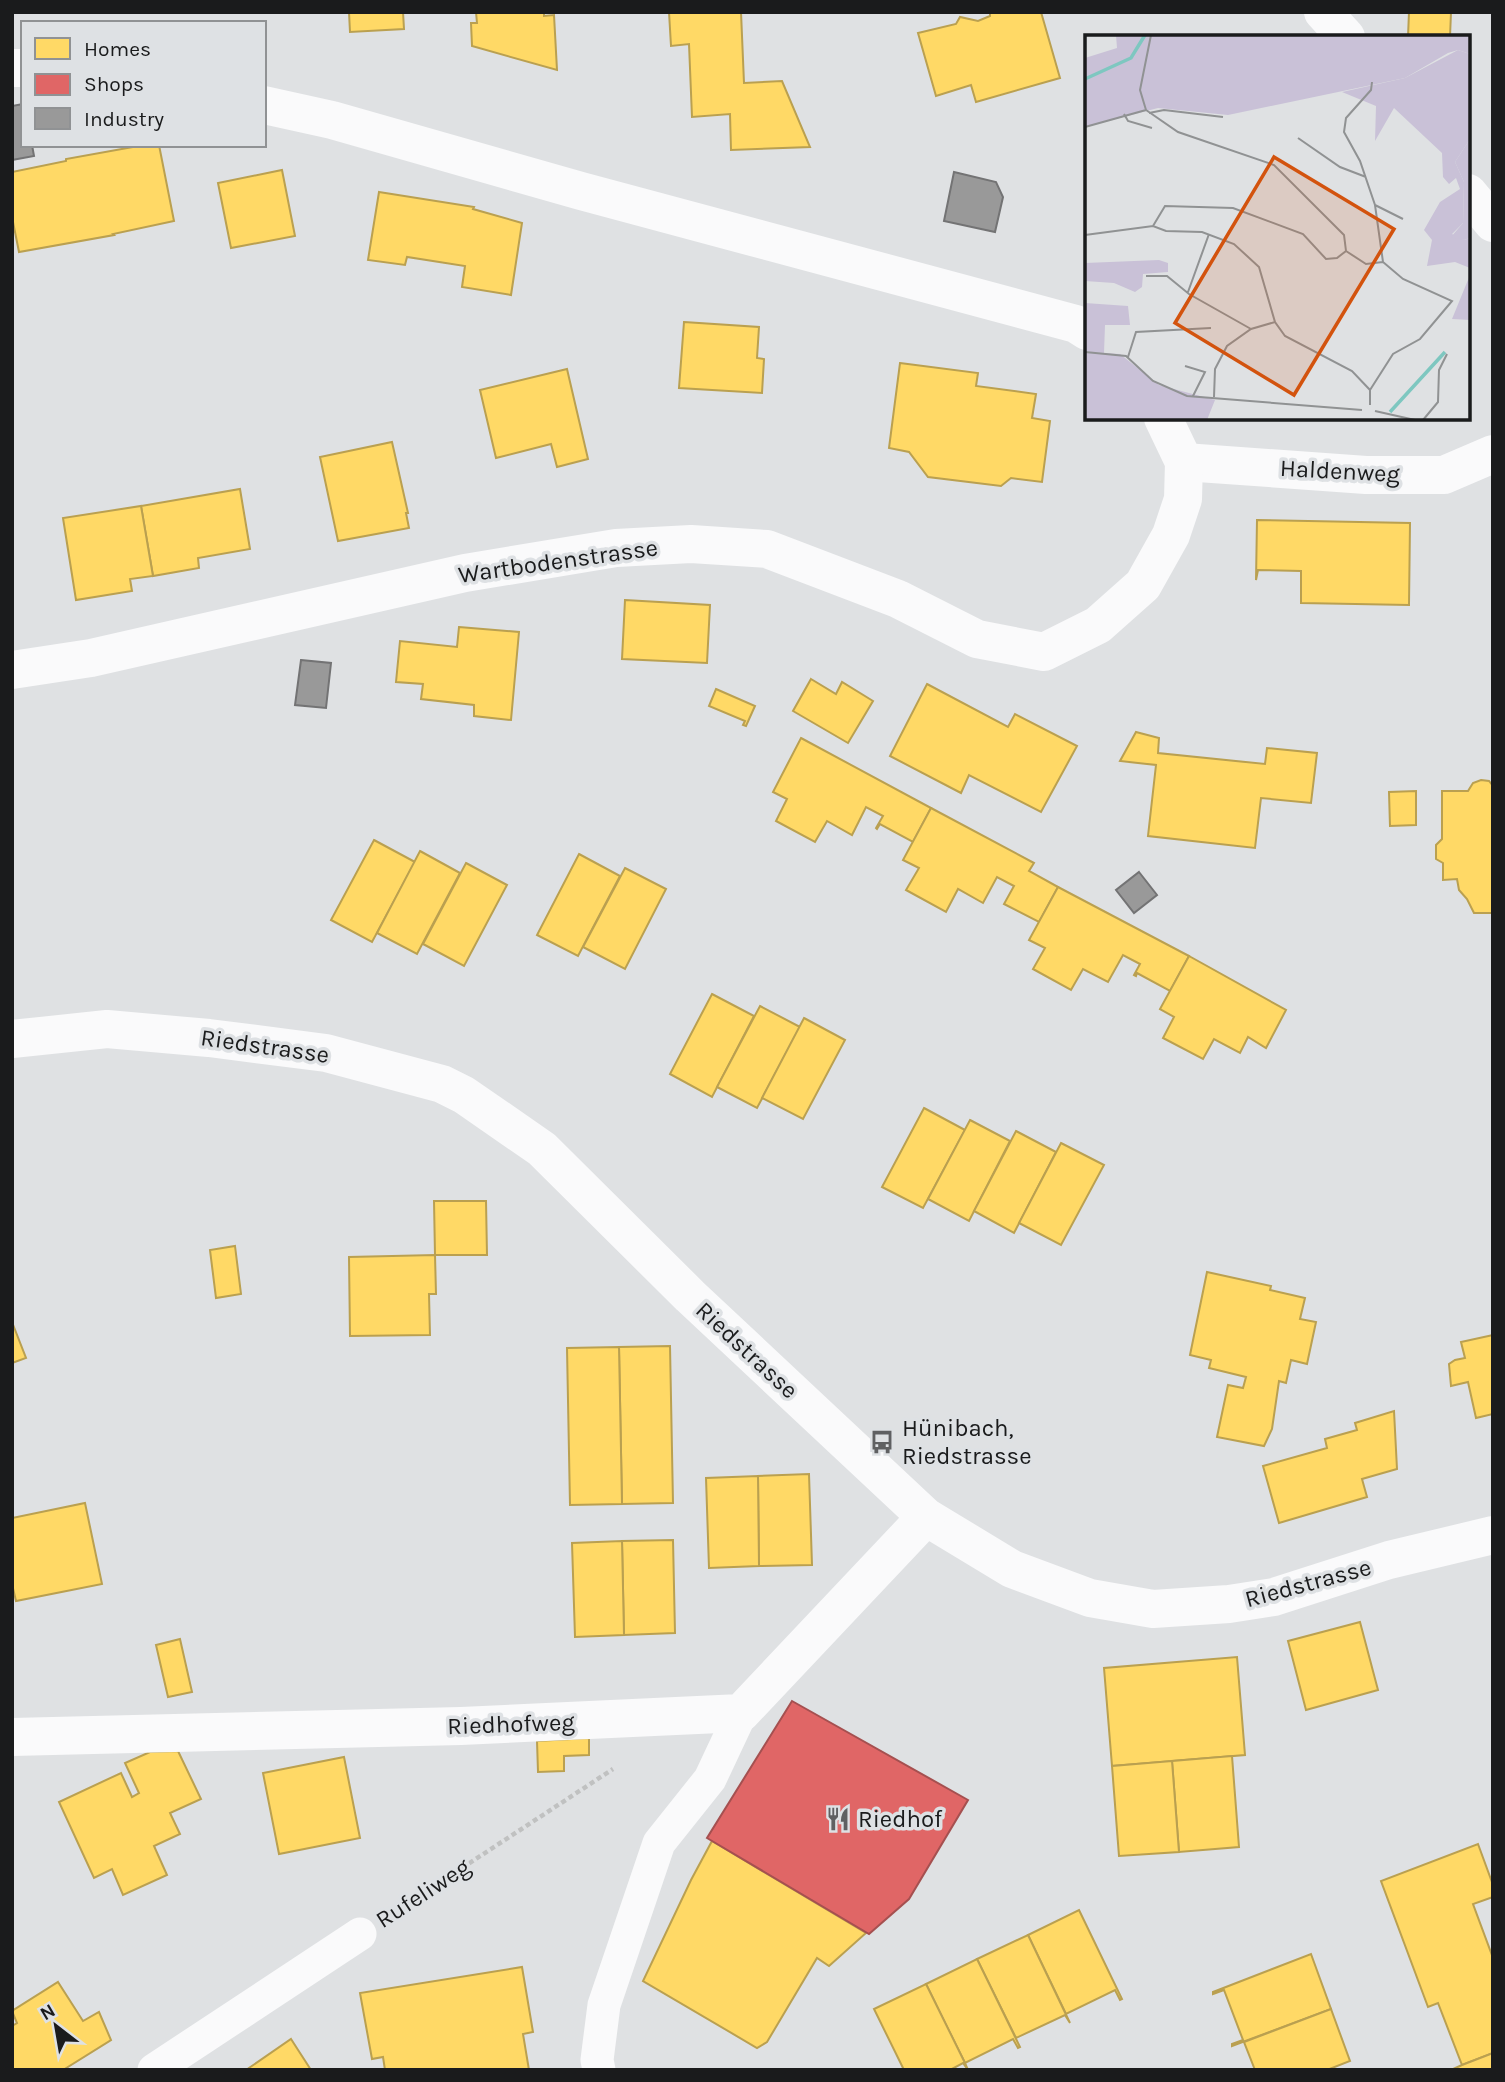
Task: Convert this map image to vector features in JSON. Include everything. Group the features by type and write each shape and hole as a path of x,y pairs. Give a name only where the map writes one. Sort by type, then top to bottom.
{"street":[{"path":"1323,12 1344,35"},
{"path":"266,105 332,120 581,191 1076,324 1085,330"},
{"path":"1470,195 1493,223"},
{"name":"Wartbodenstrasse","path":"12,670 91,658 465,573 616,548 691,544 767,549 898,599 976,639 1044,652 1098,625 1143,584 1171,535 1183,499 1184,462 1164,420"},
{"name":"Haldenweg","path":"1184,462 1366,475 1444,475 1493,454"},
{"name":"Riedstrasse","path":"12,1039 107,1029 222,1039 326,1053 442,1084 464,1095 542,1149 690,1296 926,1517 1012,1569 1090,1598 1153,1609 1228,1604 1273,1597 1389,1560 1493,1535"},
{"path":"741,1713 926,1517"},
{"name":"Riedhofweg","path":"12,1737 461,1726 741,1713"}],"lane":[{"path":"598,2070 604,2005 659,1843 710,1779 741,1713"},
{"name":"Rufeliweg","path":"154,2070 360,1934"}],"path":[{"name":"Rufeliweg","path":"360,1934 624,1761"}],"building: Homes":[{"path":"349,12 403,12 404,29 350,32"},
{"path":"476,12 544,12 544,16 554,15 557,70 472,46 471,23 477,23"},
{"path":"669,12 741,12 744,83 782,81 810,147 731,150 730,114 692,117 689,44 671,46"},
{"path":"990,12 1041,12 1060,78 976,102 971,85 936,96 918,33 956,24 960,17 978,21 990,16"},
{"path":"1409,12 1451,12 1450,35 1408,35"},
{"path":"133,147 159,147 174,221 19,252 12,217 12,172"},
{"path":"282,170 295,236 231,248 218,183"},
{"path":"379,192 474,207 473,209 522,223 511,295 462,287 465,266 407,257 405,265 368,260"},
{"path":"684,322 759,327 757,358 764,359 762,393 679,388"},
{"path":"900,363 978,373 976,386 1036,394 1032,418 1050,421 1042,482 1011,478 1001,486 928,477 909,452 889,448"},
{"path":"567,369 588,459 557,467 551,444 496,458 480,390"},
{"path":"392,442 409,528 338,541 320,457"},
{"path":"240,489 250,549 198,558 199,568 153,576 141,506"},
{"path":"141,506 153,576 130,579 132,591 76,600 63,518"},
{"path":"1257,520 1410,523 1409,605 1301,603 1301,571 1258,570 1256,580"},
{"path":"625,600 710,605 707,663 622,659"},
{"path":"459,627 519,632 511,720 474,716 474,705 421,699 423,684 396,682 400,641 457,647"},
{"path":"811,679 836,694 842,682 873,701 848,743 793,711"},
{"path":"927,684 1008,727 1015,714 1077,746 1041,812 969,775 961,793 890,756"},
{"path":"716,689 755,706 746,726 743,725 745,721 709,706"},
{"path":"1136,732 1159,738 1158,753 1265,764 1267,748 1317,753 1311,803 1261,798 1255,848 1148,836 1156,765 1120,761"},
{"path":"801,738 931,808 913,842 880,824 877,829 883,816 866,807 852,835 827,821 815,842 776,821 787,799 773,792"},
{"path":"1489,781 1493,786 1493,913 1474,913 1459,890 1457,879 1443,880 1443,863 1436,859 1436,845 1442,839 1442,791 1468,791 1473,783"},
{"path":"1416,791 1416,825 1390,826 1389,792"},
{"path":"931,808 1034,863 1029,871 1058,887 1039,922 1004,904 1014,886 997,877 983,903 958,889 946,912 906,890 919,868 903,860"},
{"path":"374,840 415,862 372,942 331,920"},
{"path":"420,851 460,873 417,954 377,933"},
{"path":"579,854 620,876 578,956 537,935"},
{"path":"466,863 507,885 464,966 423,944"},
{"path":"625,868 666,889 625,969 583,947"},
{"path":"1058,887 1189,956 1170,991 1137,973 1134,975 1140,964 1123,955 1108,982 1083,969 1071,990 1033,969 1045,948 1029,940"},
{"path":"1189,956 1286,1010 1266,1048 1248,1037 1240,1053 1214,1039 1203,1059 1163,1038 1174,1017 1160,1009"},
{"path":"712,994 754,1016 712,1097 670,1074"},
{"path":"760,1006 800,1027 757,1108 717,1087"},
{"path":"804,1018 845,1040 803,1119 762,1098"},
{"path":"924,1108 965,1130 923,1208 882,1187"},
{"path":"970,1120 1010,1141 969,1221 928,1199"},
{"path":"1016,1131 1056,1152 1014,1233 974,1211"},
{"path":"1061,1143 1104,1165 1061,1245 1019,1223"},
{"path":"434,1201 486,1201 487,1255 435,1255"},
{"path":"235,1246 241,1294 216,1298 210,1250"},
{"path":"435,1255 436,1294 429,1294 430,1335 350,1336 349,1257"},
{"path":"1207,1272 1271,1286 1270,1290 1305,1298 1300,1319 1316,1322 1307,1364 1291,1360 1286,1383 1279,1381 1272,1429 1264,1446 1217,1437 1228,1385 1243,1388 1246,1377 1209,1368 1211,1360 1190,1355"},
{"path":"12,1322 26,1358 12,1363"},
{"path":"1493,1335 1493,1414 1476,1418 1468,1382 1451,1386 1449,1364 1465,1358 1461,1342"},
{"path":"670,1346 673,1503 622,1504 619,1347"},
{"path":"619,1347 622,1504 570,1505 567,1348"},
{"path":"1394,1411 1397,1469 1362,1479 1367,1497 1279,1523 1263,1466 1327,1448 1325,1439 1357,1430 1355,1423"},
{"path":"809,1474 812,1565 759,1566 758,1476"},
{"path":"758,1476 759,1566 709,1568 706,1478"},
{"path":"85,1503 102,1584 16,1601 12,1584 12,1518"},
{"path":"673,1540 675,1633 624,1635 622,1541"},
{"path":"622,1541 624,1635 575,1637 572,1543"},
{"path":"1360,1622 1378,1690 1306,1710 1288,1641"},
{"path":"180,1639 192,1692 168,1697 156,1645"},
{"path":"1237,1657 1245,1755 1112,1766 1104,1668"},
{"path":"589,1738 589,1755 564,1756 564,1771 538,1772 537,1741"},
{"path":"178,1751 201,1799 170,1813 180,1834 154,1846 167,1875 123,1895 112,1869 94,1878 59,1802 121,1773 132,1797 139,1793 125,1763 150,1752"},
{"path":"1232,1756 1239,1847 1179,1852 1172,1761"},
{"path":"344,1757 360,1838 279,1854 263,1773"},
{"path":"1172,1761 1179,1852 1119,1856 1112,1766"},
{"path":"712,1841 866,1933 829,1966 817,1958 767,2042 757,2048 643,1981"},
{"path":"1478,1844 1493,1885 1493,1897 1473,1904 1493,1958 1493,2053 1462,2065 1438,2003 1428,2007 1381,1881"},
{"path":"1079,1910 1122,1999 1120,2000 1115,1990 1066,2014 1028,1935"},
{"path":"1028,1935 1070,2023 1065,2015 1016,2038 977,1959"},
{"path":"1311,1954 1331,2009 1232,2046 1243,2040 1224,1990 1213,1992"},
{"path":"977,1959 1020,2047 1018,2048 1013,2039 965,2063 926,1984"},
{"path":"522,1967 533,2032 523,2034 529,2070 385,2070 383,2057 372,2059 360,1993"},
{"path":"58,1982 83,2021 99,2012 111,2040 63,2070 12,2070 12,2026 17,2023 12,2011"},
{"path":"926,1984 968,2070 963,2063 950,2070 904,2070 874,2009"},
{"path":"1331,2009 1350,2061 1327,2070 1255,2070 1244,2042"},
{"path":"291,2039 311,2070 246,2070"},
{"path":"1493,2053 1493,2070 1451,2070 1462,2065"}],"building: Shops":[{"name":"Riedhof","path":"792,1701 968,1800 909,1899 869,1934 707,1838"}],"building: Industry":[{"path":"21,104 21,147 32,147 34,156 12,160 12,106"},
{"path":"954,172 996,182 1003,197 995,232 944,221"},
{"path":"301,660 331,663 326,708 295,705"},
{"path":"1139,872 1157,895 1134,913 1116,890"}],"place":[{"name":"Hünibach, Riedstrasse","path":"882,1442"},
{"name":"Riedhof","path":"838,1819"}]}
